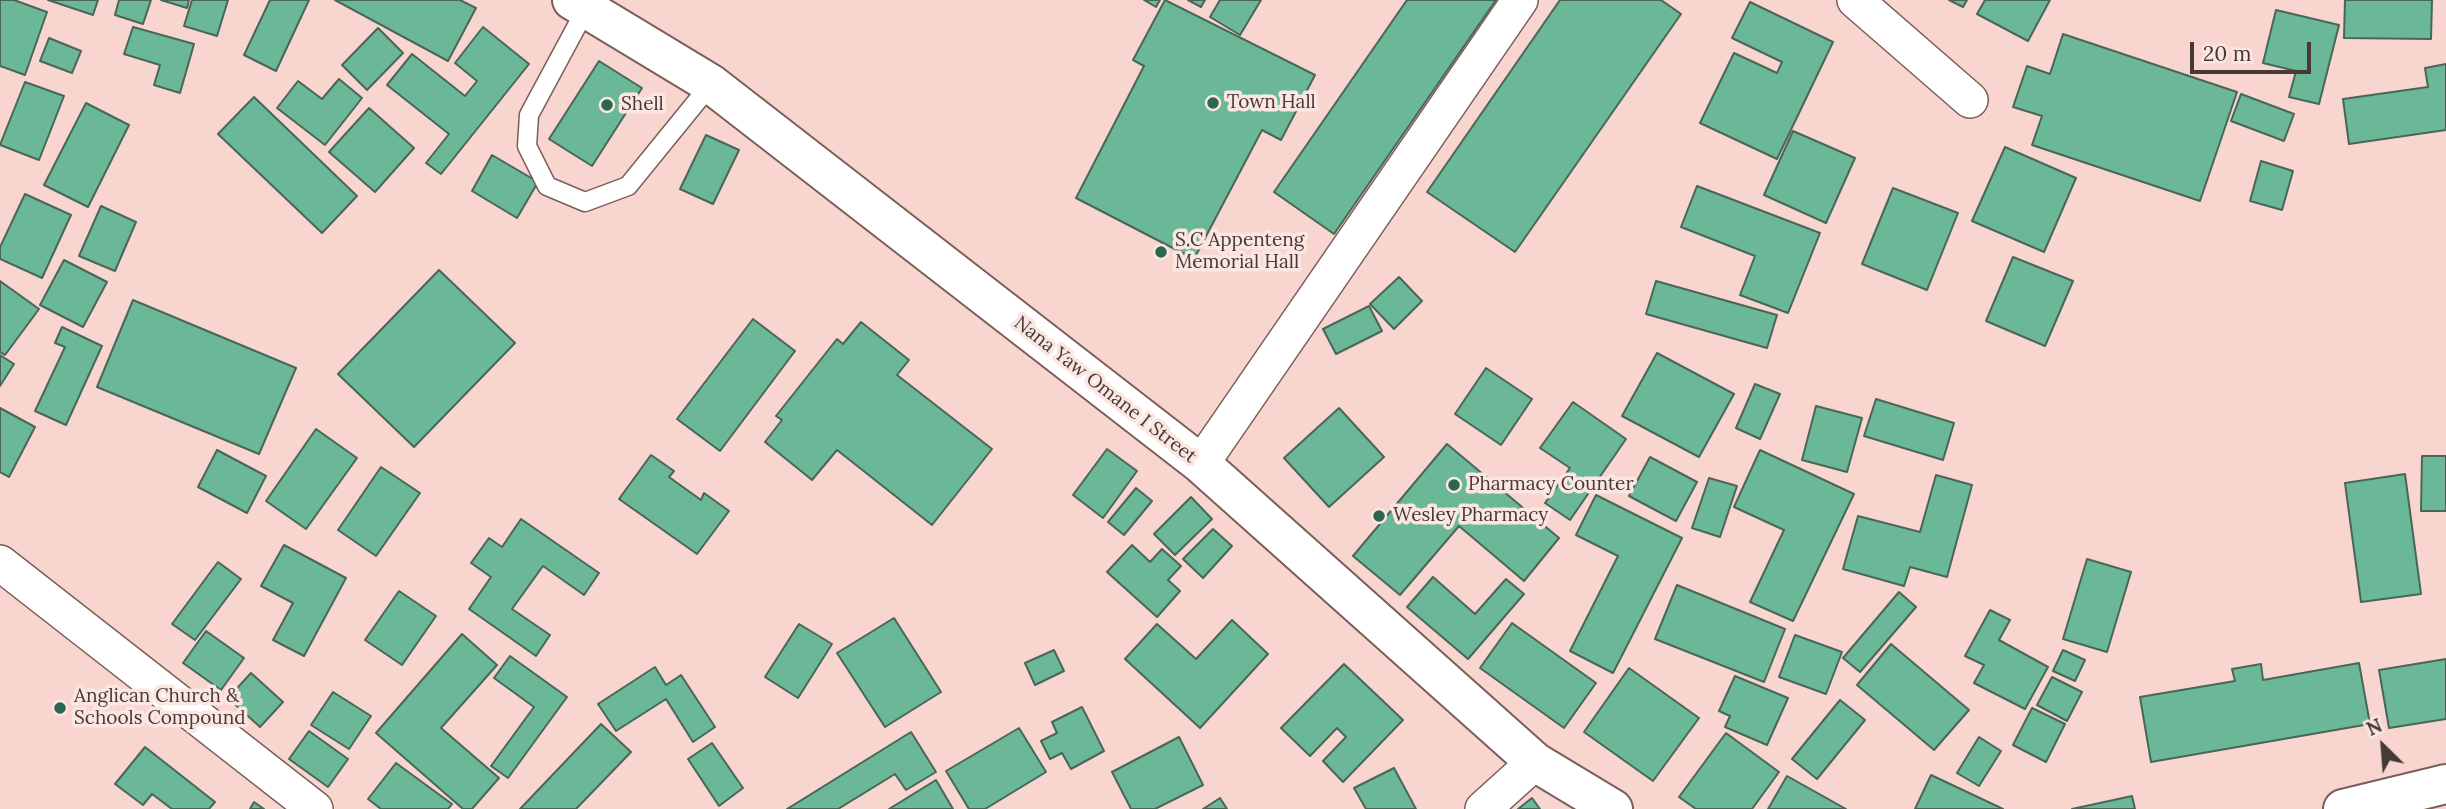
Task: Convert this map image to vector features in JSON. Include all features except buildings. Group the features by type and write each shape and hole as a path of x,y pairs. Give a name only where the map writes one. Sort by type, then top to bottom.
{"main road":[{"name":"Nana Yaw Omane I Street","path":"579,4 710,84 1201,464 1535,762 1614,809"},
{"path":"2343,809 2386,804 2446,784"}],"street":[{"path":"1201,464 1520,0"},
{"path":"1855,0 1970,100"},
{"path":"2,568 316,809"},
{"path":"1483,809 1535,762"}],"lane":[{"path":"579,4 529,115 527,146 547,186 585,202 628,186 710,84"}],"place":[{"name":"Town Hall","path":"1213,103"},
{"name":"Shell","path":"607,105"},
{"name":"S.C Appenteng Memorial Hall","path":"1161,252"},
{"name":"Pharmacy Counter","path":"1454,485"},
{"name":"Wesley Pharmacy","path":"1379,516"},
{"name":"Anglican Church & Schools Compound","path":"60,708"}]}
